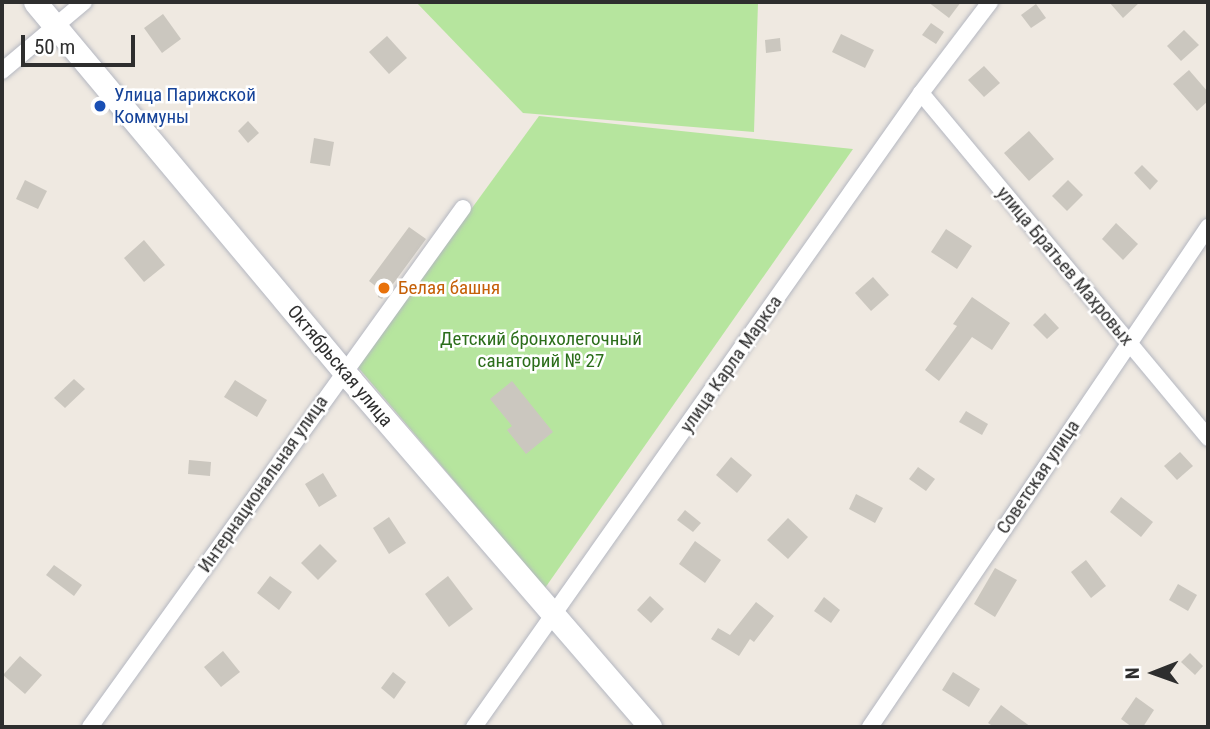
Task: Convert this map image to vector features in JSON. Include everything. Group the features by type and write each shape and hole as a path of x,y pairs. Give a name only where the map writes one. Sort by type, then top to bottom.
{"main road":[{"name":"Октябрьская улица","path":"35,2 343,371 650,727"}],"street":[{"path":"2,71 84,2"},
{"name":"улица Карла Маркса","path":"474,727 921,93 990,2"},
{"name":"улица Братьев Махровых","path":"921,93 1208,438"},
{"name":"Интернациональная улица","path":"90,727 343,371 463,208"},
{"name":"Советская улица","path":"870,727 1208,227"}],"green space":[{"path":"416,2 758,2 754,132 523,113"},
{"name":"Детский бронхолегочный санаторий № 27","path":"539,116 853,149 545,588 357,366"}],"building":[{"path":"928,2 961,2 949,18"},
{"path":"1109,2 1140,2 1123,18"},
{"path":"1036,4 1046,18 1031,28 1021,15"},
{"path":"163,14 181,39 162,53 144,28"},
{"path":"931,23 944,32 936,44 922,35"},
{"path":"1184,30 1199,45 1181,61 1167,46"},
{"path":"841,34 874,50 865,68 832,52"},
{"path":"387,36 407,58 389,74 369,52"},
{"path":"780,38 781,51 766,53 765,40"},
{"path":"984,66 1000,83 984,97 968,80"},
{"path":"1189,70 1208,92 1208,101 1197,111 1173,84"},
{"path":"248,121 259,133 248,143 238,131"},
{"path":"1029,131 1054,159 1029,181 1004,153"},
{"path":"314,138 334,142 330,166 310,163"},
{"path":"1142,165 1158,181 1150,190 1134,173"},
{"path":"25,180 47,191 38,209 16,199"},
{"path":"1068,180 1083,195 1067,211 1052,196"},
{"path":"1116,223 1138,244 1123,260 1102,239"},
{"path":"409,227 426,239 382,299 378,297 378,288 369,281"},
{"path":"946,229 972,246 957,269 931,252"},
{"path":"144,240 165,265 144,282 124,258"},
{"path":"873,277 889,295 871,311 855,293"},
{"path":"972,297 1010,323 992,350 972,337 939,381 925,370 957,326 953,324"},
{"path":"1045,313 1059,328 1047,339 1033,325"},
{"path":"74,379 85,389 65,408 54,398"},
{"path":"235,380 267,400 257,417 224,397"},
{"path":"512,381 553,432 526,454 507,430 512,426 490,399"},
{"path":"966,411 988,424 982,435 959,422"},
{"path":"1180,452 1193,466 1177,480 1164,466"},
{"path":"731,457 752,475 737,493 716,475"},
{"path":"189,460 211,462 210,476 188,474"},
{"path":"918,467 935,479 926,491 909,479"},
{"path":"323,473 337,496 319,507 305,484"},
{"path":"856,494 883,508 875,523 849,509"},
{"path":"1121,497 1153,522 1141,537 1110,512"},
{"path":"685,510 701,523 693,532 677,520"},
{"path":"389,517 406,543 389,554 373,528"},
{"path":"788,518 808,537 788,559 767,540"},
{"path":"695,541 721,560 705,583 679,564"},
{"path":"320,544 337,561 318,580 301,563"},
{"path":"1086,560 1106,586 1091,598 1071,572"},
{"path":"54,565 82,585 74,596 46,575"},
{"path":"995,568 1017,580 995,617 974,604"},
{"path":"270,576 292,592 279,610 257,593"},
{"path":"448,576 473,609 449,627 425,594"},
{"path":"1178,584 1197,595 1188,611 1169,600"},
{"path":"650,596 664,609 651,623 637,610"},
{"path":"824,597 840,610 831,623 814,611"},
{"path":"756,602 774,616 754,642 750,639 739,656 711,639 718,628 730,635"},
{"path":"223,651 240,672 221,687 204,667"},
{"path":"1190,653 1203,666 1195,675 1181,662"},
{"path":"20,656 42,675 25,694 3,675"},
{"path":"393,672 406,682 394,699 381,688"},
{"path":"953,672 980,689 969,707 942,690"},
{"path":"1136,697 1154,710 1143,727 1132,727 1121,719"},
{"path":"1001,705 1031,727 994,727 988,723"}],"place":[{"name":"Улица Парижской Коммуны","path":"100,106"},
{"name":"Белая башня","path":"384,288"}]}
